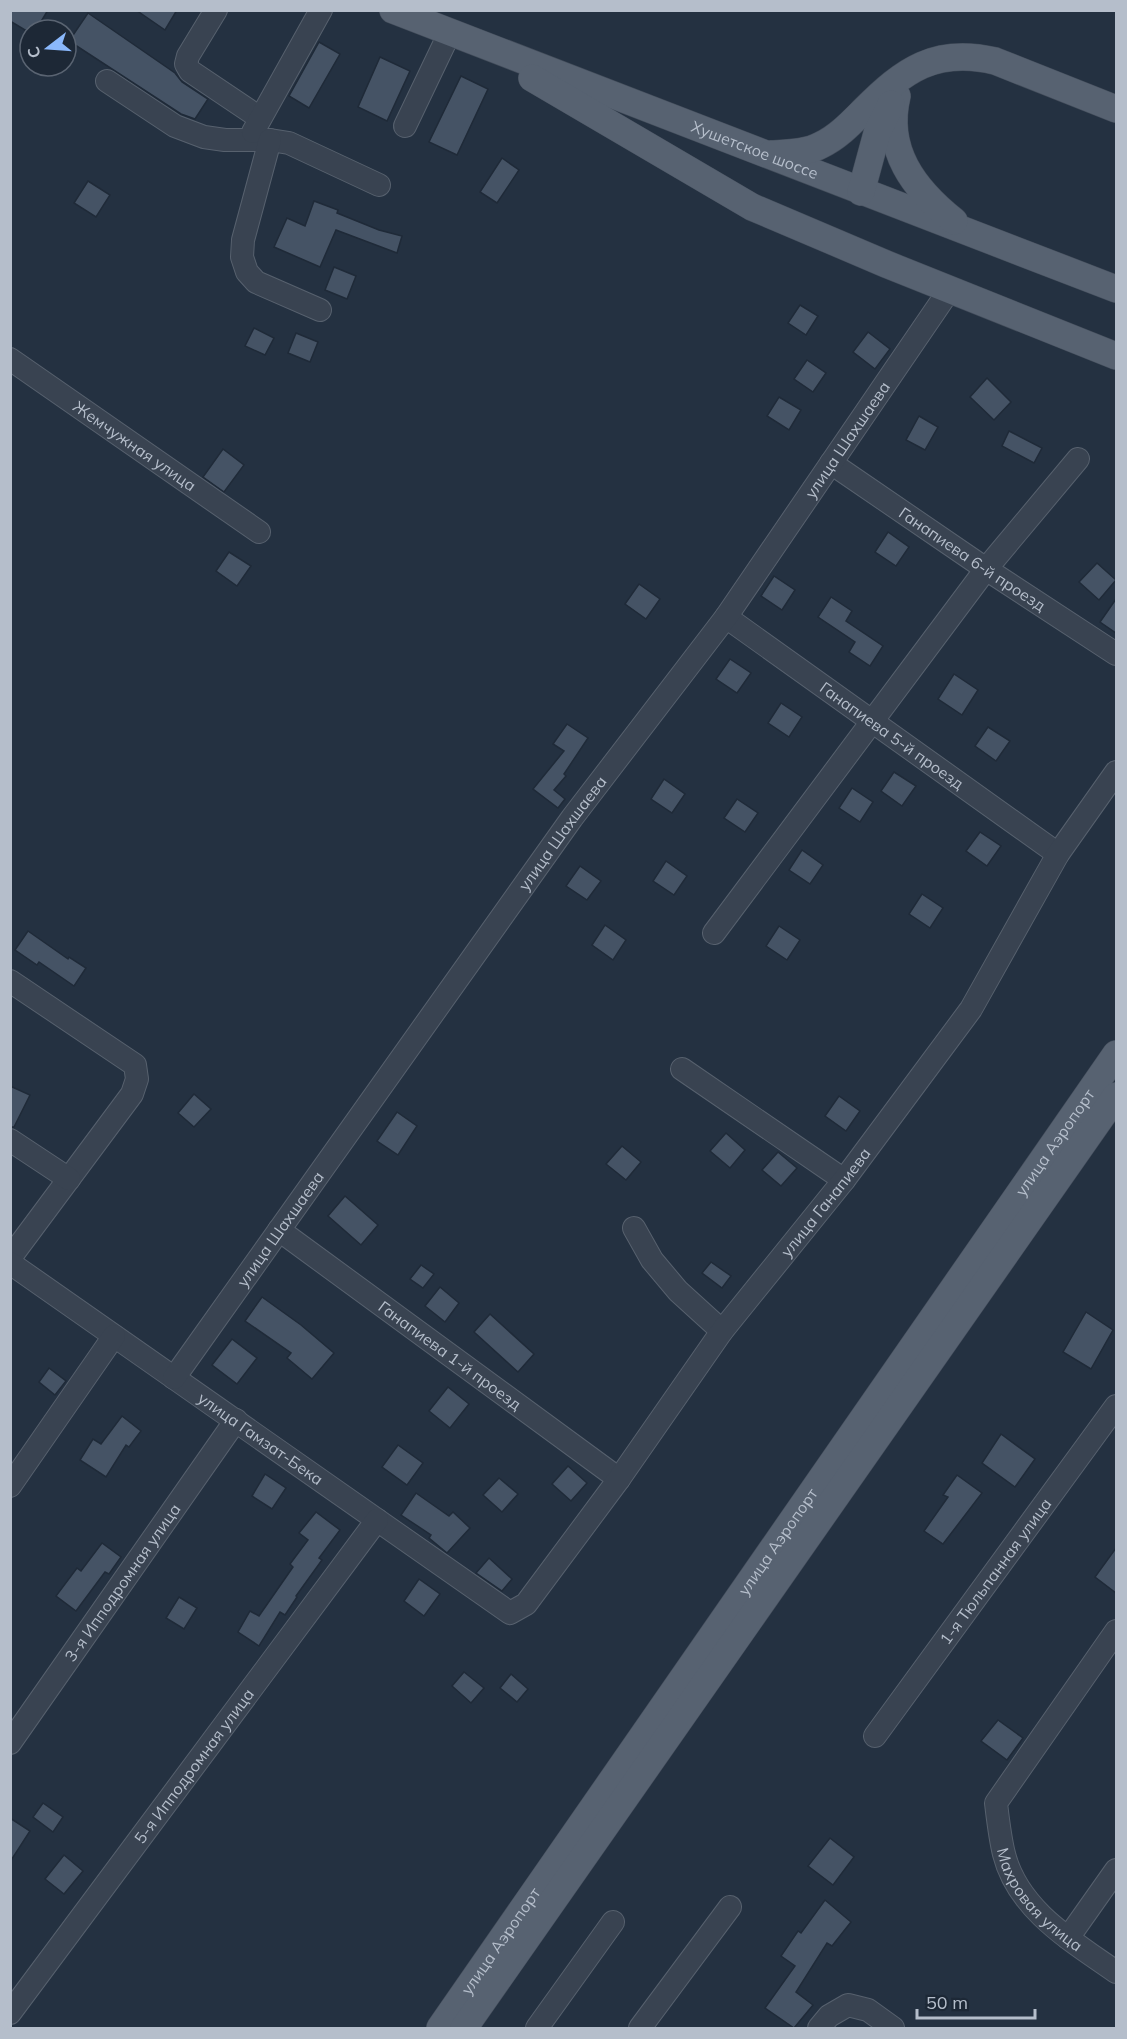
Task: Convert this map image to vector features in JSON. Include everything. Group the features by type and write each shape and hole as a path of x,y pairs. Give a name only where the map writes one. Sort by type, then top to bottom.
{"main road":[{"name":"Хушетское шоссе","path":"393,10 1116,289"},
{"path":"454,34 752,207 886,264 1116,356"},
{"path":"761,153 799,151 820,146 842,132 877,98 912,70 937,60 961,56 995,62 1116,109"},
{"path":"861,192 877,133 886,112 919,72 937,60"},
{"path":"897,96 892,114 893,129 903,162 912,179 927,198 969,233"},
{"name":"улица Аэропорт","path":"440,2028 1116,1054"},
{"name":"улица Аэропорт","path":"464,2028 1116,1096"}],"street":[{"path":"216,10 188,56 186,64 190,71 260,118"},
{"path":"320,310 256,282 247,272 242,257 259,140 260,118 321,10"},
{"path":"405,126 454,34"},
{"path":"107,81 175,126 204,137 225,140 289,142 379,185"},
{"name":"улица Шахшаева","path":"174,1378 572,818 726,617 950,289"},
{"name":"Жемчужная улица","path":"10,359 259,531"},
{"path":"714,933 986,570 1078,459"},
{"name":"Ганапиева 6-й проезд","path":"831,463 986,570 1116,654"},
{"name":"Ганапиева 5-й проезд","path":"726,617 1058,854"},
{"name":"улица Ганапиева","path":"510,1613 526,1604 619,1479 722,1331 843,1180 971,1009 1058,854 1116,772"},
{"path":"10,981 135,1065 137,1079 132,1094 10,1258"},
{"path":"682,1070 843,1180"},
{"path":"10,1140 69,1179"},
{"path":"634,1228 652,1260 678,1291 722,1331"},
{"name":"Ганапиева 1-й проезд","path":"279,1230 619,1479"},
{"name":"улица Гамзат-Бека","path":"10,1263 510,1613"},
{"path":"10,1486 114,1336"},
{"name":"1-я Тюльпанная улица","path":"875,1736 1116,1406"},
{"name":"3-я Ипподромная улица","path":"10,1743 236,1420"},
{"name":"5-я Ипподромная улица","path":"10,2013 377,1520"},
{"name":"Махровая улица","path":"1116,1631 996,1803 1004,1854 1014,1881 1039,1915 1116,1972"},
{"path":"1068,1938 1116,1870"},
{"path":"640,2028 730,1907"},
{"path":"537,2028 613,1922"},
{"path":"819,2028 829,2016 848,2005 868,2010 893,2028"}],"building":[{"path":"10,10 48,10 43,18 18,18 18,26 10,21"},
{"path":"136,10 177,10 165,30"},
{"path":"88,13 175,73 182,82 208,99 195,119 181,114 78,47 78,28"},
{"path":"319,42 340,54 309,108 289,96"},
{"path":"380,57 410,71 387,121 358,107"},
{"path":"461,76 488,89 457,155 429,142"},
{"path":"502,158 519,170 497,203 480,192"},
{"path":"88,181 110,195 96,217 74,203"},
{"path":"314,201 379,230 402,236 397,253 336,230 320,267 274,247 287,218 305,226"},
{"path":"334,267 356,276 347,299 325,290"},
{"path":"800,305 818,316 806,335 788,323"},
{"path":"254,328 274,338 265,355 245,346"},
{"path":"868,332 890,349 875,369 853,352"},
{"path":"296,333 318,342 310,362 288,353"},
{"path":"807,360 826,373 813,392 794,379"},
{"path":"987,378 1011,402 994,420 970,397"},
{"path":"779,397 801,410 789,430 767,416"},
{"path":"919,416 938,427 925,450 906,440"},
{"path":"1009,431 1042,448 1034,463 1002,446"},
{"path":"223,449 244,465 224,492 203,477"},
{"path":"888,532 909,547 896,566 875,552"},
{"path":"229,552 251,566 237,586 216,571"},
{"path":"1097,563 1116,580 1099,600 1079,582"},
{"path":"774,576 795,590 782,610 761,596"},
{"path":"639,584 660,599 646,619 625,604"},
{"path":"831,597 852,611 846,621 883,646 870,666 849,652 855,642 818,617"},
{"path":"1116,599 1116,633 1100,622"},
{"path":"730,659 751,673 737,693 716,679"},
{"path":"954,674 978,690 962,715 938,699"},
{"path":"781,703 802,717 789,737 768,723"},
{"path":"567,724 588,738 564,774 566,776 554,790 565,799 558,808 533,789 564,751 553,744"},
{"path":"988,727 1010,741 996,761 975,746"},
{"path":"894,772 916,786 902,806 881,791"},
{"path":"664,779 685,794 672,813 651,799"},
{"path":"852,788 873,802 860,822 839,808"},
{"path":"737,799 758,813 745,832 724,818"},
{"path":"980,832 1001,846 987,866 966,851"},
{"path":"802,850 823,865 810,884 789,870"},
{"path":"666,861 687,876 674,895 653,881"},
{"path":"580,866 601,881 587,900 566,886"},
{"path":"922,894 943,908 930,928 909,914"},
{"path":"605,925 626,940 613,960 592,945"},
{"path":"779,926 800,940 787,960 766,946"},
{"path":"28,931 68,959 69,957 86,968 74,986 39,962 37,965 15,950"},
{"path":"10,1086 30,1095 14,1127 10,1127"},
{"path":"194,1094 211,1109 194,1127 178,1113"},
{"path":"839,1096 860,1111 846,1131 825,1116"},
{"path":"397,1112 417,1126 398,1155 377,1141"},
{"path":"726,1133 745,1150 730,1168 710,1151"},
{"path":"622,1146 641,1162 626,1180 606,1164"},
{"path":"778,1152 797,1168 781,1186 762,1170"},
{"path":"345,1196 378,1225 361,1245 328,1216"},
{"path":"711,1262 731,1276 722,1288 702,1273"},
{"path":"421,1265 434,1274 423,1288 410,1279"},
{"path":"440,1287 459,1303 445,1322 425,1306"},
{"path":"262,1297 301,1325 334,1353 312,1379 287,1358 291,1353 245,1321"},
{"path":"1086,1312 1113,1330 1091,1369 1063,1352"},
{"path":"490,1314 534,1354 518,1372 474,1332"},
{"path":"232,1339 257,1358 237,1384 212,1365"},
{"path":"49,1368 66,1381 55,1395 39,1382"},
{"path":"448,1387 469,1404 450,1428 429,1411"},
{"path":"122,1416 141,1431 129,1447 126,1445 106,1477 80,1460 93,1439 101,1444"},
{"path":"1001,1434 1035,1459 1015,1487 982,1463"},
{"path":"398,1445 423,1463 407,1485 382,1467"},
{"path":"568,1466 587,1483 571,1501 552,1484"},
{"path":"265,1474 286,1488 272,1509 252,1496"},
{"path":"957,1475 982,1493 943,1544 924,1531 948,1497 943,1495"},
{"path":"499,1478 518,1494 502,1512 483,1495"},
{"path":"416,1493 449,1516 453,1512 470,1528 447,1553 429,1538 431,1535 401,1515"},
{"path":"316,1512 340,1530 319,1558 322,1560 285,1615 280,1612 259,1646 238,1632 250,1611 259,1616 293,1567 290,1564 308,1540 299,1533"},
{"path":"102,1543 121,1557 109,1574 105,1572 76,1611 56,1596 77,1568 81,1571"},
{"path":"1116,1548 1116,1593 1095,1577"},
{"path":"489,1558 512,1579 502,1591 476,1573"},
{"path":"419,1579 440,1594 424,1616 404,1601"},
{"path":"179,1597 197,1608 184,1629 166,1618"},
{"path":"464,1672 484,1688 471,1703 452,1686"},
{"path":"511,1674 528,1689 517,1702 500,1688"},
{"path":"998,1720 1023,1738 1007,1760 981,1741"},
{"path":"43,1803 63,1817 53,1832 33,1817"},
{"path":"10,1818 30,1831 10,1862"},
{"path":"830,1838 854,1857 833,1885 808,1866"},
{"path":"64,1855 83,1871 64,1894 45,1879"},
{"path":"825,1900 851,1922 832,1946 827,1943 796,1992 813,2005 794,2028 765,2008 795,1966 781,1956 798,1931 801,1933"}]}
